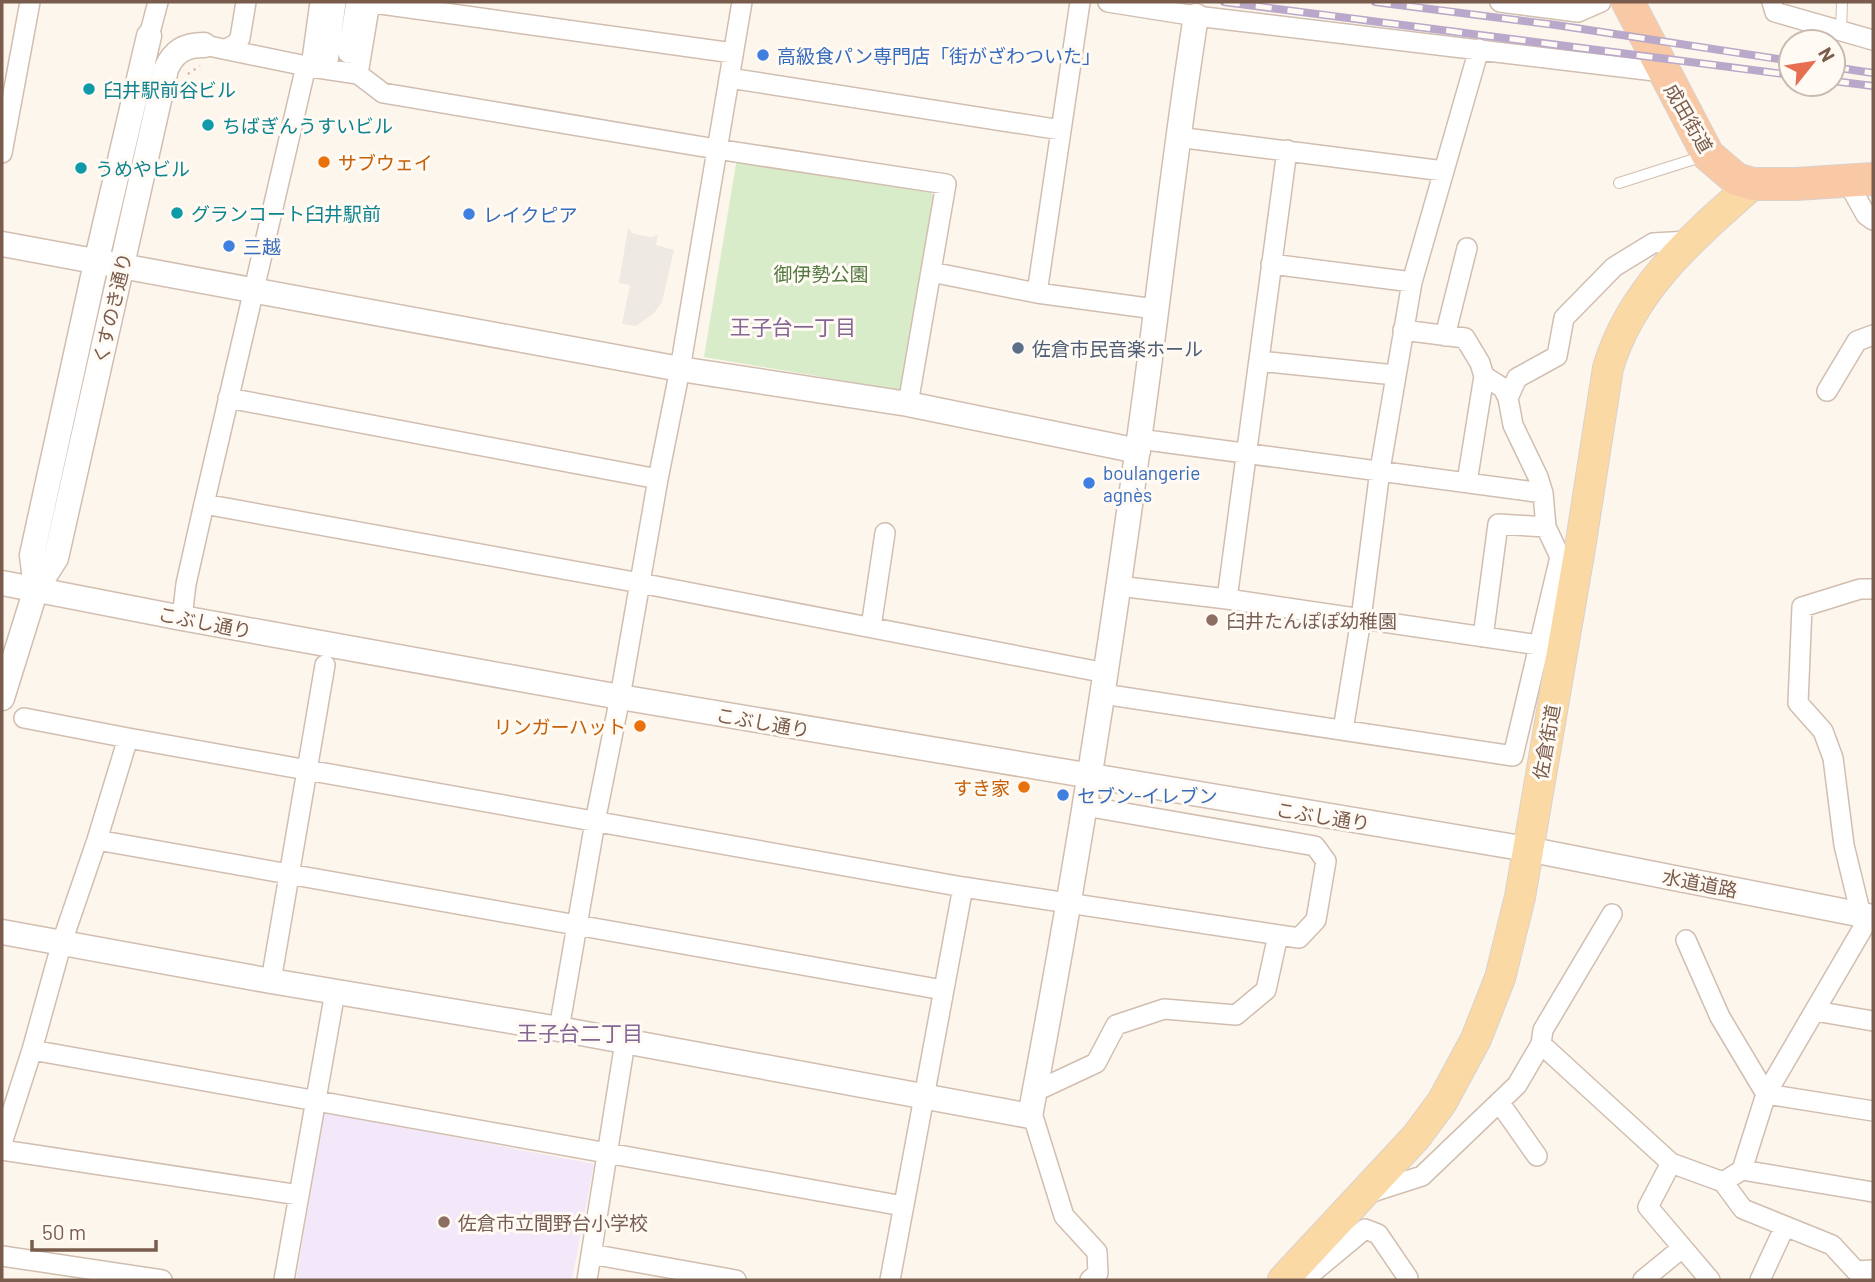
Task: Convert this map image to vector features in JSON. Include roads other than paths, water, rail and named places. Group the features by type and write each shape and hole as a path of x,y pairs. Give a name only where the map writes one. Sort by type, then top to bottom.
{"highway":[{"name":"成田街道","path":"1628,2 1708,155 1736,179 1753,184 1860,180"}],"main road":[{"name":"佐倉街道","path":"1288,1274 1416,1137 1443,1102 1476,1039 1500,978 1513,932 1613,350 1653,280 1689,241 1753,184"}],"street":[{"path":"2,153 5,121 30,2"},
{"path":"149,36 158,2"},
{"path":"212,52 236,44 240,38 246,2"},
{"path":"320,2 329,70"},
{"path":"329,70 336,2"},
{"path":"181,618 186,583 255,290 329,70 365,2 733,52"},
{"path":"559,1029 657,480 680,369 742,2"},
{"path":"1037,293 1080,2"},
{"path":"1108,2 1196,16 1663,72"},
{"path":"1500,2 1577,12 1601,2"},
{"path":"1772,2 1775,12 1834,28"},
{"path":"2,932 271,981 559,1029 1030,1116 1069,905 1105,683 1177,137 1196,16"},
{"path":"1847,32 1873,40"},
{"name":"くすのき通り","path":"36,589 32,555 149,36"},
{"name":"くすのき通り","path":"2,698 36,589 56,558 166,69 177,51 192,45 212,52"},
{"path":"1343,730 1361,619 1380,470 1412,282 1479,49"},
{"path":"212,52 329,70 383,93 716,149 946,184 908,404"},
{"path":"729,78 1061,130"},
{"path":"1177,137 1444,171"},
{"path":"1227,599 1287,150"},
{"path":"1860,180 1866,215 1873,220"},
{"path":"1508,398 1517,378 1557,356 1564,317 1614,267 1653,243 1689,241"},
{"path":"2,244 680,369 908,404 1138,445 1247,452 1543,494"},
{"path":"1445,336 1467,248"},
{"path":"1271,264 1412,282"},
{"path":"931,272 1037,293 1154,309"},
{"path":"1404,330 1465,338 1480,363 1484,376 1467,482"},
{"path":"1827,391 1857,341 1873,335"},
{"path":"1259,360 1395,375"},
{"path":"204,504 871,627 1105,683 1343,730 1513,755 1560,556 1546,527 1543,494 1538,477 1513,425 1508,398 1503,388 1484,376"},
{"path":"228,398 657,480"},
{"path":"1483,637 1498,524 1546,527"},
{"path":"871,627 885,533"},
{"name":"こぶし通り","path":"2,583 620,697 1527,849"},
{"path":"1723,1182 1742,1170 1766,1094 1868,916 1844,845 1833,758 1823,731 1798,703 1802,607 1869,585"},
{"path":"1118,586 1227,599 1538,645"},
{"path":"271,981 325,665"},
{"path":"24,718 1069,905 1299,938 1316,920 1326,861 1315,846 1085,806"},
{"path":"2,1143 32,1050 62,942 128,738"},
{"path":"97,840 943,990"},
{"name":"水道道路","path":"1527,849 1868,916"},
{"path":"890,1280 963,887"},
{"path":"1365,1194 1422,1177 1517,1085 1541,1044 1543,1030 1612,914"},
{"path":"1033,1101 1096,1063 1116,1025 1164,1009 1236,1015 1266,990 1278,935"},
{"path":"1686,940 1720,1017 1766,1094"},
{"path":"284,1280 335,992"},
{"path":"1815,1011 1873,1021"},
{"path":"587,1280 625,1042"},
{"path":"1541,1044 1671,1163 1723,1182 1743,1209 1832,1245 1856,1271 1873,1270"},
{"path":"32,1050 903,1206"},
{"path":"1766,1094 1873,1111"},
{"path":"1033,1101 1063,1216 1097,1252 1098,1273 1090,1280"},
{"path":"1499,1102 1537,1156"},
{"path":"2,1150 299,1195"},
{"path":"1671,1163 1648,1207 1710,1280"},
{"path":"1742,1170 1873,1192"},
{"path":"1760,1280 1785,1226"},
{"path":"1288,1274 1307,1278 1365,1228 1378,1234 1408,1278"},
{"path":"1643,1280 1682,1248"},
{"path":"591,1254 736,1280"},
{"path":"2,1256 162,1280"}],"lane":[{"path":"1841,28 1842,2"},
{"path":"1619,183 1708,155"}],"railway":[{"path":"1224,2 1777,73"},
{"path":"1375,2 1556,25 1777,59"},
{"path":"1847,69 1873,73"},
{"path":"1847,83 1873,86"}],"place":[{"name":"高級食パン専門店「街がざわついた」","path":"763,55"},
{"name":"臼井駅前谷ビル","path":"89,89"},
{"name":"ちばぎんうすいビル","path":"208,125"},
{"name":"サブウェイ","path":"324,162"},
{"name":"うめやビル","path":"81,168"},
{"name":"グランコート臼井駅前","path":"177,213"},
{"name":"レイクピア","path":"469,214"},
{"name":"三越","path":"229,246"},
{"name":"佐倉市民音楽ホール","path":"1018,348"},
{"name":"boulangerie agnès","path":"1089,483"},
{"name":"臼井たんぽぽ幼稚園","path":"1212,620"},
{"name":"リンガーハット","path":"640,726"},
{"name":"すき家","path":"1024,787"},
{"name":"セブン-イレブン","path":"1063,795"},
{"name":"佐倉市立間野台小学校","path":"444,1222"}],"district":[{"name":"王子台一丁目","path":"793,326"},
{"name":"王子台二丁目","path":"580,1032"}],"park label":[{"name":"御伊勢公園","path":"821,273"}]}
